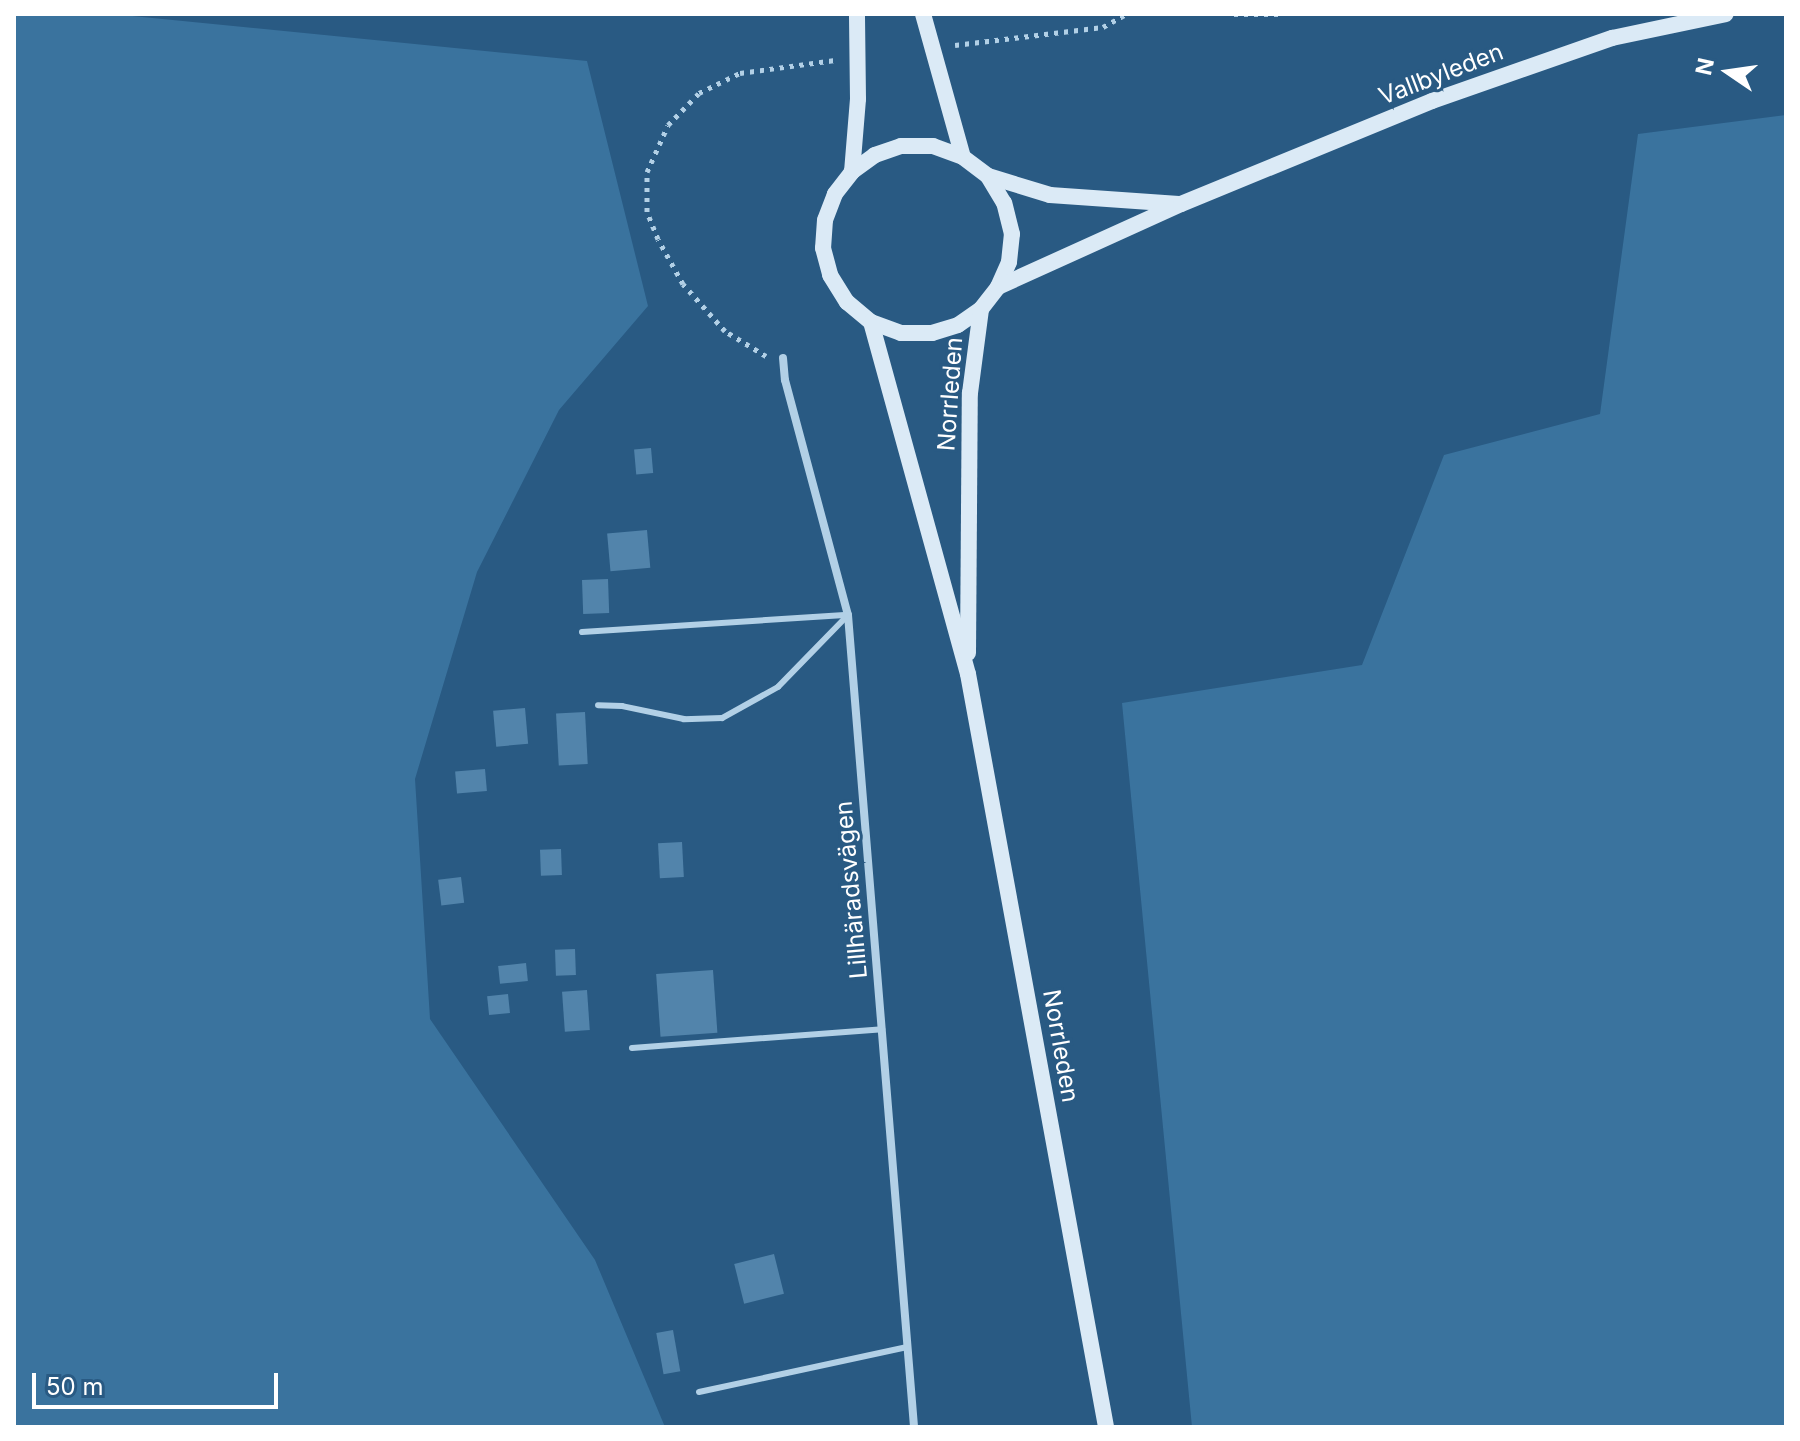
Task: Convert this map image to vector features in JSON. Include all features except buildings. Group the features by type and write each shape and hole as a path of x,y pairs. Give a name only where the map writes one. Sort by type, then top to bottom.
{"main road":[{"path":"852,172 858,99 857,14"},
{"path":"923,14 963,157"},
{"name":"Vallbyleden","path":"998,287 1181,204 1432,101 1597,43 1726,14"},
{"path":"901,146 933,146 963,157 988,176 1004,203 1012,234 1009,262 998,287 981,309 958,325 932,333 901,333 871,322 847,302 830,275 823,248 825,220 835,194 852,172 875,155 901,146"},
{"name":"Vallbyleden","path":"988,176 1050,195 1181,204"},
{"name":"Norrleden","path":"968,674 970,393 981,309"},
{"name":"Norrleden","path":"871,322 968,674 1106,1427"}],"street":[{"name":"Lillhäradsvägen","path":"783,358 785,380 848,615 914,1427"}],"lane":[{"path":"582,632 848,615"},
{"path":"598,705 622,706 684,719 722,718 778,687 848,615"},
{"path":"632,1048 882,1029"},
{"path":"699,1392 907,1347"}],"path":[{"path":"940,47 1103,27 1126,14"},
{"path":"1234,14 1280,14"},
{"path":"783,358 768,357 725,331 683,284 647,212 647,172 668,125 699,93 740,73 851,58"}],"shaded area":[{"path":"14,14 112,14 587,61 648,306 559,410 477,572 415,779 430,1019 595,1260 665,1427 14,1427"},
{"path":"1786,115 1786,1427 1192,1427 1122,703 1362,665 1444,455 1600,414 1638,134"}]}
